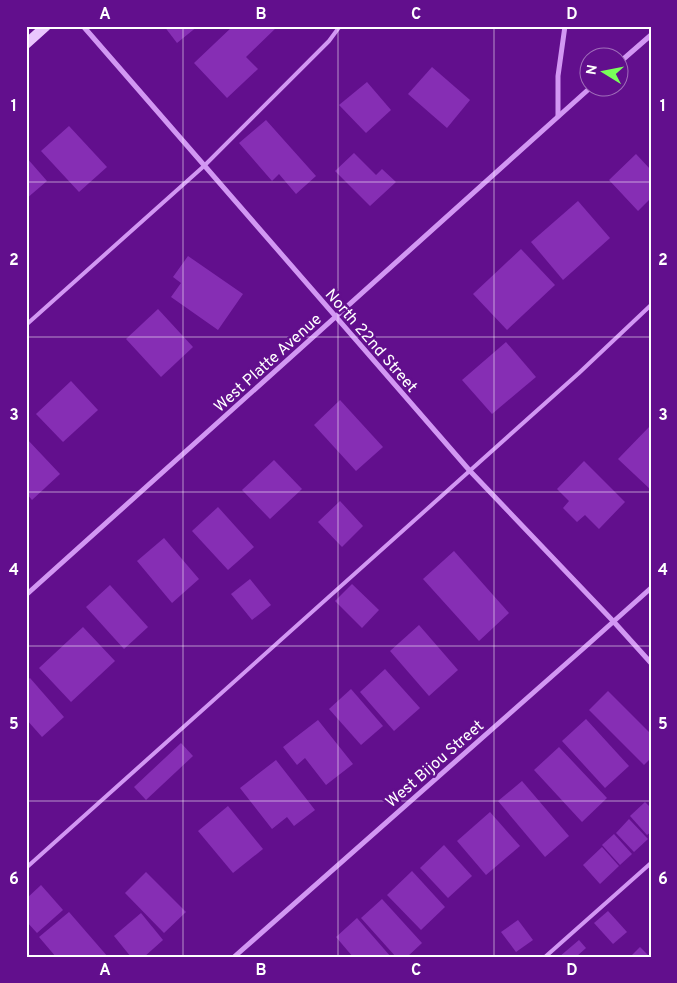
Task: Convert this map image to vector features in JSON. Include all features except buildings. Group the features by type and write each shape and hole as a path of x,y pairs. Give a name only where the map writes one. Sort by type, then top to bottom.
{"main road":[{"path":"26,44 46,26"}],"street":[{"name":"North 22nd Street","path":"83,26 470,471 651,663"},
{"path":"558,116 558,76 565,26"},
{"path":"630,53 651,35"},
{"name":"West Platte Avenue","path":"26,595 580,97"},
{"name":"West Bijou Street","path":"234,957 651,588"}],"lane":[{"path":"26,325 204,166 328,41 340,26"},
{"path":"26,868 579,373 651,306"},
{"path":"545,957 651,863"}]}
